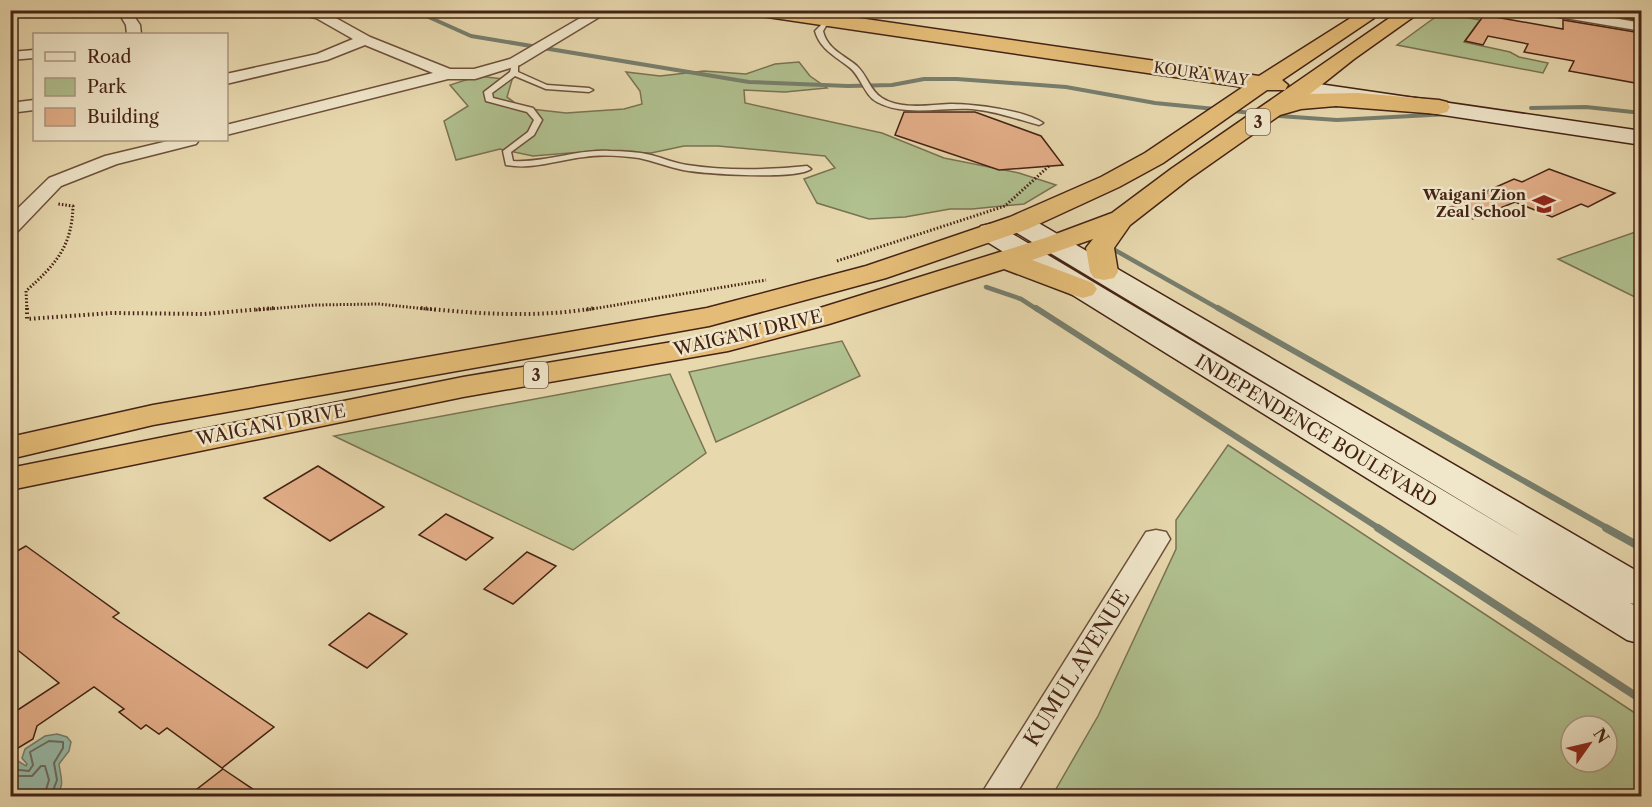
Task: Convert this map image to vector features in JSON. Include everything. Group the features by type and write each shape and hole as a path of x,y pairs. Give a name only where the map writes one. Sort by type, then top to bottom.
{"highway":[{"name":"KOURA WAY","path":"760,10 1221,77 1309,84"},
{"name":"KOURA WAY","path":"814,10 1183,63 1269,80"},
{"name":"WAIGANI DRIVE","path":"10,479 463,387 728,342 818,318 1019,242 1065,204 1144,163 1375,10"},
{"name":"WAIGANI DRIVE","path":"10,448 153,415 709,317 876,272 1121,219 1180,174 1264,119 1347,55 1414,10"},
{"path":"1183,63 1280,62 1307,54"},
{"path":"1347,55 1355,69 1368,80 1400,90"},
{"path":"1221,77 1231,87 1232,93 1228,107"},
{"path":"1264,119 1288,105 1303,102 1359,100 1439,107"},
{"path":"1094,281 1100,248 1121,219"},
{"path":"242,401 268,407 436,376 453,380 463,387"}],"street":[{"path":"123,10 133,25 134,33"},
{"path":"296,10 320,15 365,40 448,74"},
{"path":"228,129 448,74 476,74 515,67 533,51 605,10"},
{"path":"1541,10 1595,15 1641,27"},
{"path":"228,79 322,57 365,40"},
{"path":"10,56 33,54"},
{"name":"KOURA WAY","path":"1309,84 1400,90 1641,129"},
{"name":"KOURA WAY","path":"1309,84 1439,107 1641,138"},
{"path":"10,108 33,105"},
{"path":"10,228 55,182 111,160 186,141"},
{"name":"INDEPENDENCE BOULEVARD","path":"1019,242 1094,281 1641,592"},
{"name":"INDEPENDENCE BOULEVARD","path":"1094,281 1641,629"},
{"name":"KUMUL AVENUE","path":"997,796 1156,539"}],"lane":[{"path":"834,21 824,25 819,31 820,37 829,49 860,73 874,97 894,106 972,106 1002,111 1039,123"},
{"path":"589,90 546,87 515,67 488,92 489,99 530,110 538,120 531,133 507,151 509,163 524,165 556,157 597,153 646,157 684,168 721,171 774,172 807,169"}],"path":[{"path":"831,263 1005,206 1049,166"},
{"path":"37,202 73,206 74,228 54,267 26,291 27,319 112,313 204,314 337,304 378,304 476,314 567,313 771,279"}],"green space":[{"path":"1441,13 1480,20 1464,42 1548,63 1543,73 1397,45"},
{"path":"799,62 810,76 827,88 785,92 744,90 745,103 882,133 944,158 1019,173 1056,185 1024,204 950,209 905,217 869,219 817,203 804,179 835,168 825,156 718,146 684,146 651,153 594,151 533,156 500,149 456,160 444,121 468,106 450,85 478,76 512,80 507,97 522,108 566,113 624,109 642,104 640,91 626,72 660,76 704,71 746,74 775,64"},
{"path":"1641,230 1641,300 1558,259"},
{"path":"842,341 860,376 716,442 689,372"},
{"path":"670,374 706,453 573,550 334,436"},
{"path":"1228,445 1641,717 1641,796 1052,796 1098,716 1176,549 1176,520"}],"water":[{"path":"57,734 67,737 71,742 69,751 59,764 61,785 59,792 56,796 11,796 11,764 18,761 26,766 22,758 25,749 45,736"}],"building":[{"path":"1584,10 1641,10 1641,21"},
{"path":"1484,15 1563,29 1563,20 1641,33 1641,84 1569,71 1574,61 1524,52 1528,44 1488,36 1483,45 1465,41"},
{"path":"904,112 975,112 1041,136 1063,165 999,170 895,135"},
{"path":"1549,169 1615,193 1588,207 1581,204 1552,217 1515,202 1473,219 1448,208 1490,192 1487,191 1514,179 1522,182"},
{"path":"318,466 384,507 330,541 264,498"},
{"path":"446,514 493,538 466,560 419,535"},
{"path":"26,546 119,613 113,617 274,727 222,768 167,728 159,734 146,725 141,729 119,712 124,709 94,687 37,726 33,739 10,753 10,715 59,683 10,644 10,555"},
{"path":"527,552 556,566 513,604 484,589"},
{"path":"369,613 407,634 367,668 329,645"},
{"path":"223,769 263,796 188,796"}],"waterway":[{"path":"413,10 471,36 749,82 848,86 892,85 924,79 957,79 1066,87 1155,103 1215,109"},
{"path":"1531,108 1586,107 1642,113"},
{"path":"1234,111 1259,114"},
{"path":"1279,116 1337,120 1449,114"},
{"path":"1113,249 1221,310"},
{"path":"986,287 1021,299 1038,310"},
{"path":"1036,308 1380,529"},
{"path":"1218,308 1609,529"},
{"path":"1378,528 1642,700"},
{"path":"1606,528 1642,548"}],"place":[{"name":"Waigani Zion Zeal School","path":"1544,204"}]}
